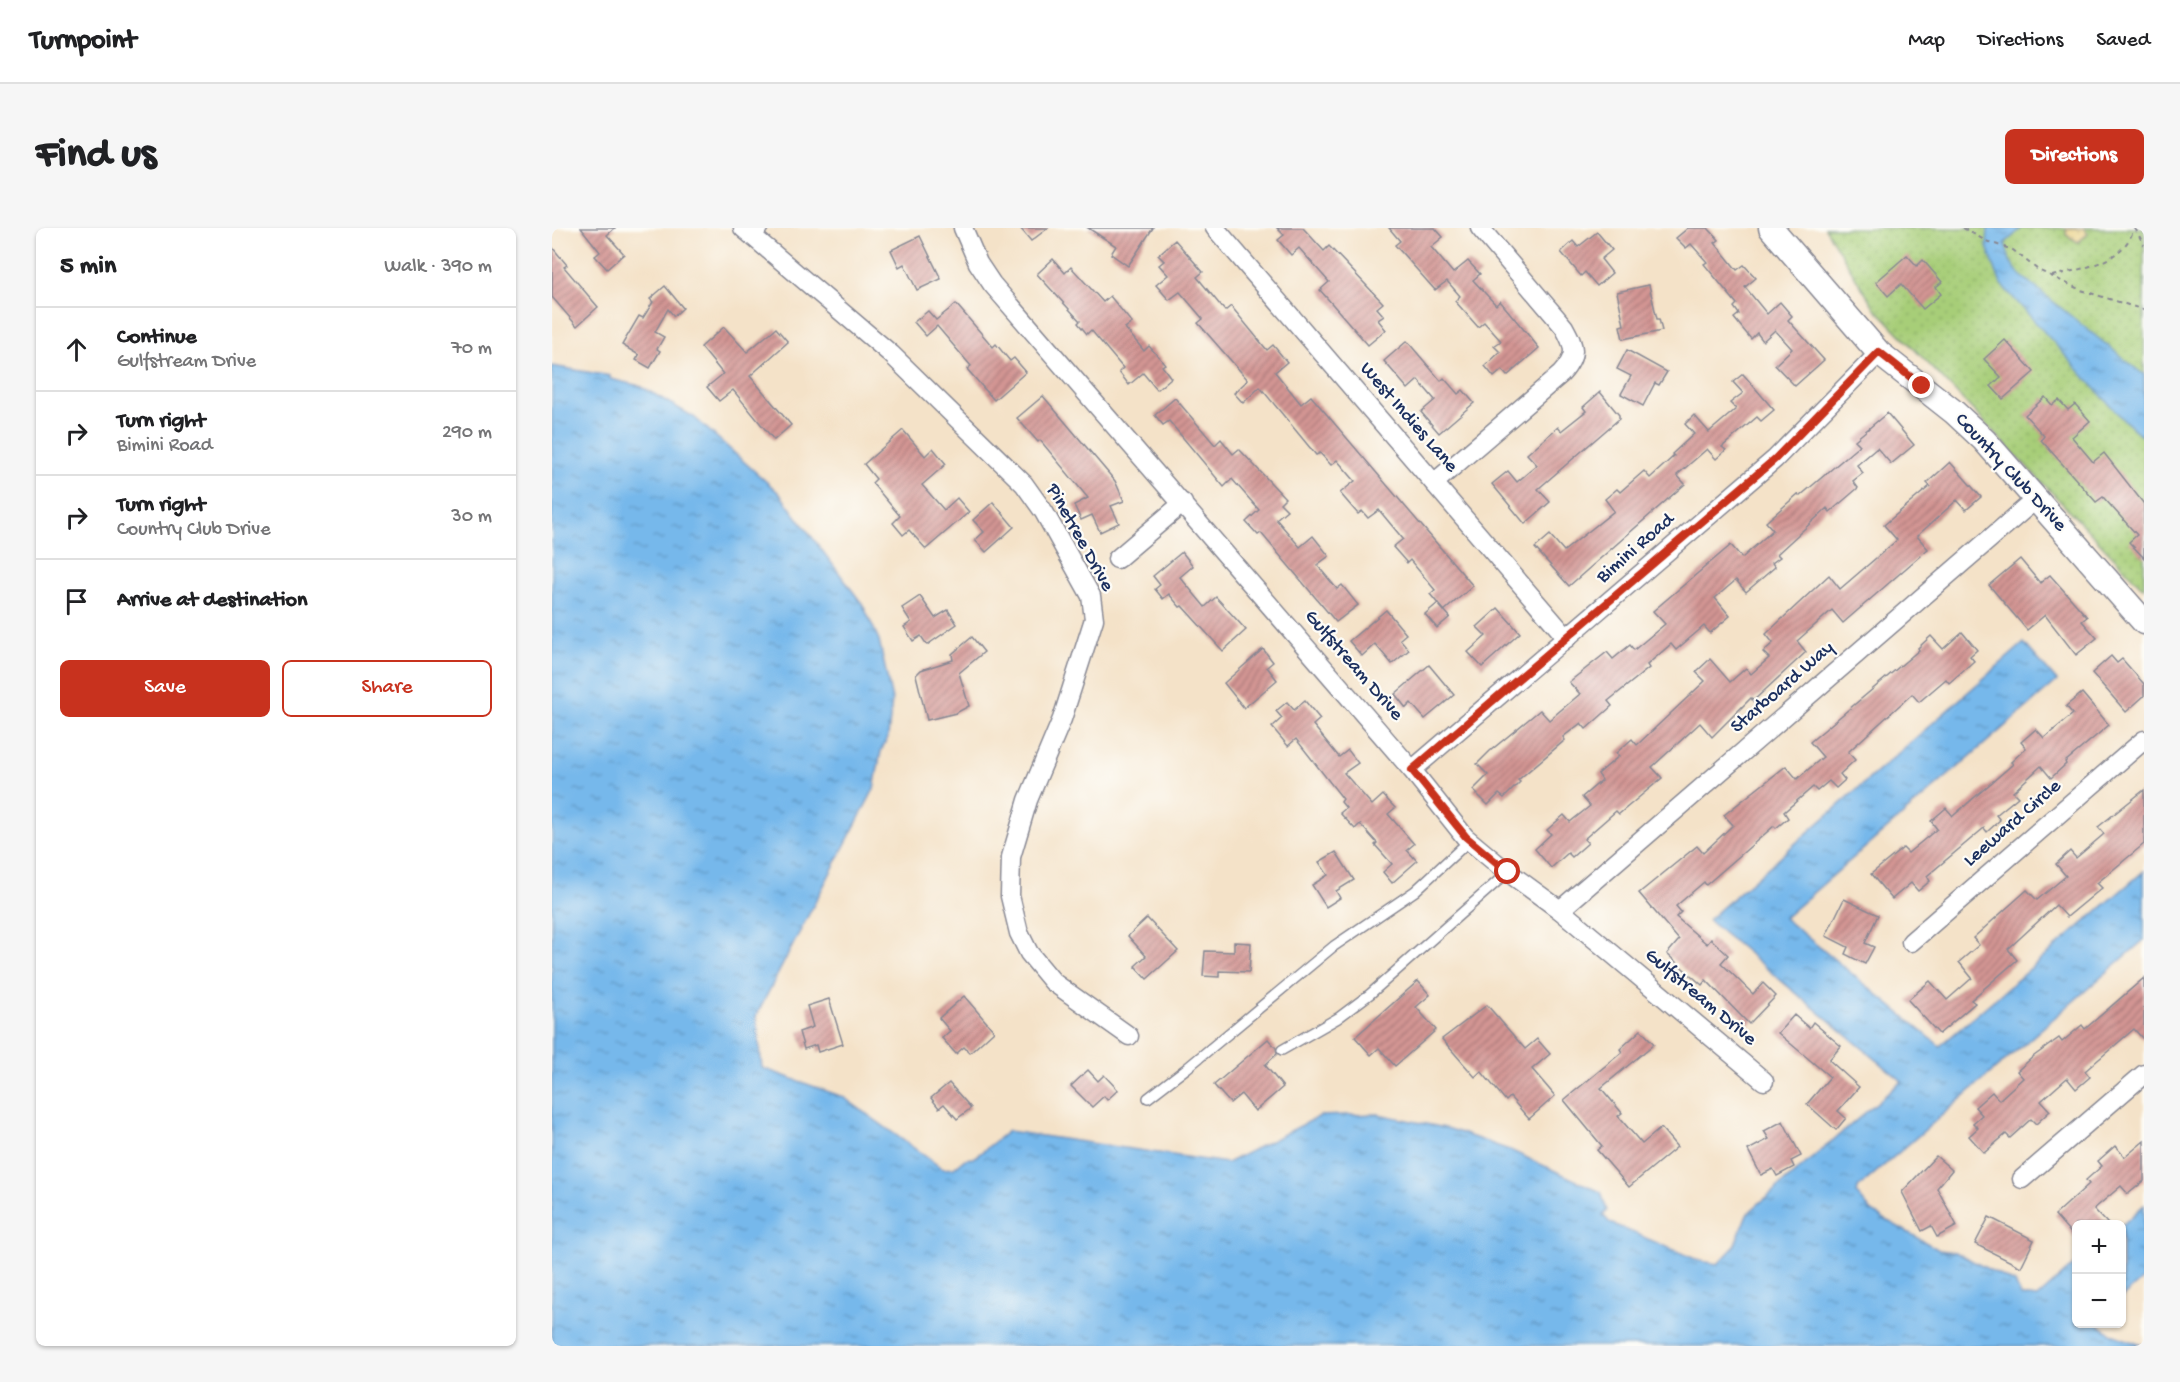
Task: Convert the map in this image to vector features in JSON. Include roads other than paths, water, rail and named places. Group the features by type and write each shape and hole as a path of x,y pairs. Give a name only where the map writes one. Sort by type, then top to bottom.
{"street":[{"name":"Gulfstream Drive","path":"963,228 978,263 992,284 1183,502 1470,840 1508,872 1560,910 1764,1082"},
{"name":"West Indies Lane","path":"1215,228 1567,638"},
{"path":"1434,483 1562,374 1573,356 1574,345 1564,327 1480,228"},
{"name":"Country Club Drive","path":"1771,228 1879,352 1954,412 1984,440 2144,622"},
{"name":"Pinetree Drive","path":"754,232 891,354 1024,484 1044,512 1091,596 1094,619 1062,719 1028,800 1011,857 1011,896 1019,933 1029,953 1053,982 1129,1036"},
{"name":"Bimini Road","path":"1412,770 1775,459 1879,352"},
{"name":"Starboard Way","path":"1560,910 2036,499"},
{"path":"1117,559 1183,502"},
{"name":"Leeward Circle","path":"1911,942 2144,740"},
{"path":"2022,1179 2144,1074"}],"lane":[{"path":"1148,1098 1334,946 1415,891 1470,840"},
{"path":"1282,1050 1338,1018 1370,994 1508,872"}],"water":[{"path":"1988,228 2022,228 2005,243 2010,261 2019,274 2144,375 2144,438 2121,417 2001,284 1987,247"},
{"path":"552,366 610,376 610,379 640,386 694,417 779,493 863,605 879,640 892,700 888,736 881,751 874,789 756,1016 762,1068 843,1097 943,1169 954,1168 965,1159 974,1158 1008,1131 1227,1163 1320,1116 1378,1114 1450,1129 1512,1151 1601,1192 1607,1211 1603,1215 1610,1223 1700,1261 1718,1264 1734,1247 1747,1214 1902,1081 1708,920 2024,643 2057,681 1784,918 1940,1046 2144,871 2144,940 1858,1188 1857,1194 1872,1212 1939,1250 1955,1252 2015,1283 2021,1296 2037,1298 2072,1267 2072,1328 2103,1328 2114,1335 2144,1346 552,1346"},
{"path":"2144,1205 2144,1278 2126,1294 2126,1274 2126,1221"}]}
